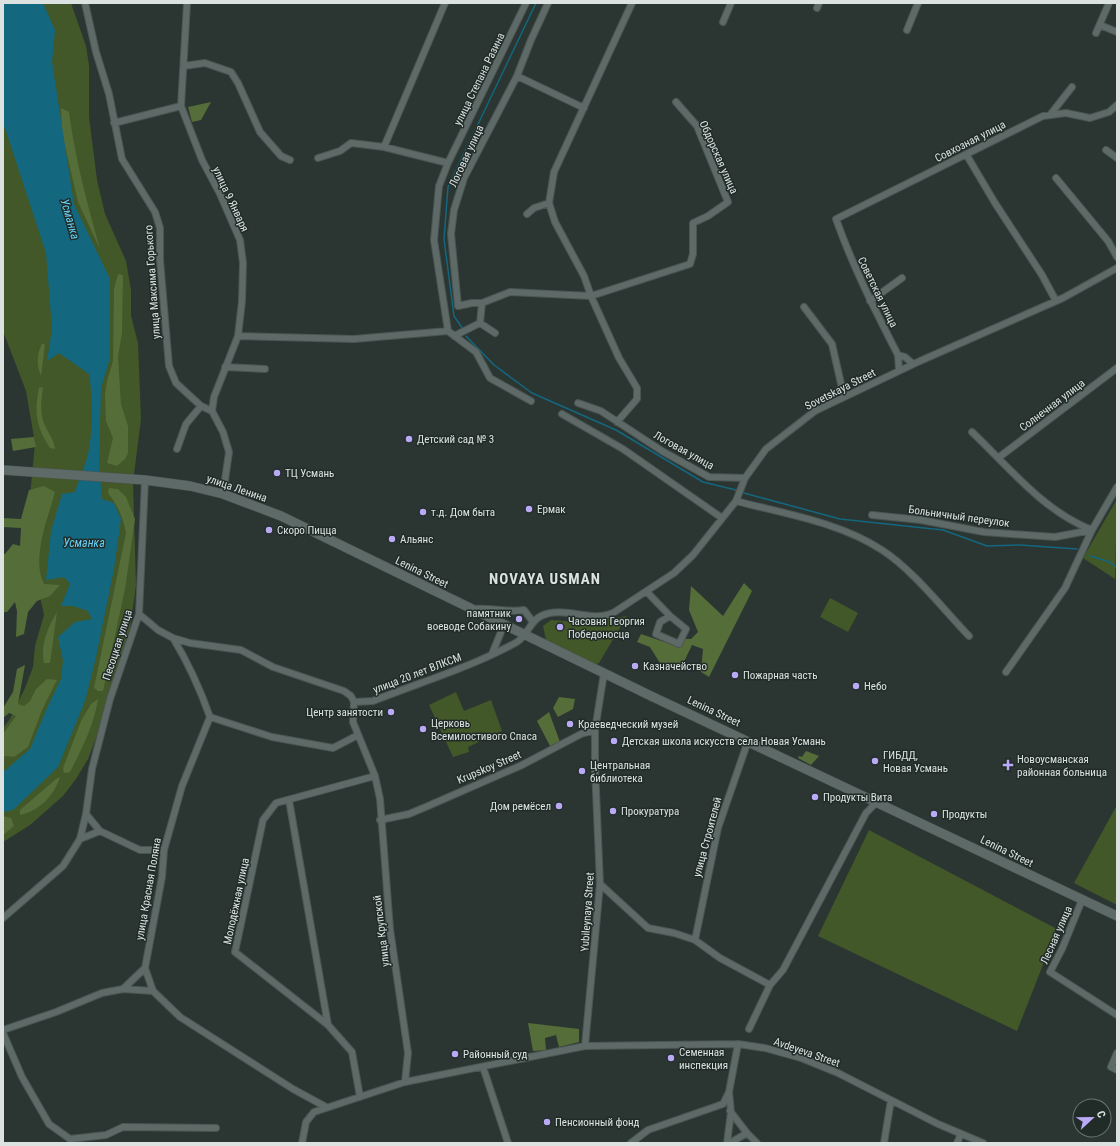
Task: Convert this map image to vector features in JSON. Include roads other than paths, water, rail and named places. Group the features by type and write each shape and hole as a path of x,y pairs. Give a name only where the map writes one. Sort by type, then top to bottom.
{"main road":[{"name":"улица Ленина","path":"3,470 141,480 190,486 223,494 296,524 471,609"},
{"name":"Lenina Street","path":"471,609 1117,916"}],"street":[{"name":"улица Максима Горького","path":"85,3 96,52 109,94 122,160 155,212 160,228 160,260 169,366 176,383 201,406 212,412"},
{"name":"улица 9 Января","path":"187,3 182,106 202,160 220,194 240,240 244,263 238,336 214,397 212,412"},
{"path":"384,147 445,3"},
{"name":"улица Степана Разина","path":"448,332 434,240 439,186 448,163 526,3"},
{"name":"Логовая улица","path":"548,3 517,76 464,178 454,210 452,234 458,306 472,303 482,303 510,292 591,296 690,264 693,254 693,223 708,216 728,202"},
{"path":"617,422 637,400 637,388 619,358 591,296 584,276 555,222 549,202 554,172 632,3"},
{"path":"723,22 731,3"},
{"path":"907,30 918,3"},
{"path":"1096,33 1109,3"},
{"path":"1100,25 1117,32"},
{"path":"184,66 204,63 231,72 238,83 260,132 281,156 290,160"},
{"path":"517,76 584,108"},
{"path":"1050,115 1072,86"},
{"path":"1061,100 1066,114"},
{"name":"Обдорская улица","path":"676,102 697,126 728,202"},
{"name":"Совхозная улица","path":"836,219 1043,116 1066,114 1090,118 1109,112 1117,105"},
{"path":"114,123 182,106"},
{"path":"318,158 340,151 351,143 384,147 448,163"},
{"path":"1106,150 1117,158"},
{"path":"966,154 995,203 1042,275 1056,301"},
{"path":"1056,178 1108,241 1117,257"},
{"path":"527,214 534,208 549,202"},
{"name":"Советская улица","path":"836,219 848,254 898,355"},
{"name":"Sovetskaya Street","path":"533,622 541,616 548,614 565,613 603,618 647,592 674,573 693,555 736,501 746,478 766,449 815,410 899,370 1056,301 1117,268"},
{"path":"870,301 902,278"},
{"path":"480,323 482,303"},
{"path":"804,306 832,344 844,397"},
{"path":"454,336 471,329 480,323"},
{"path":"480,323 495,333"},
{"path":"238,336 354,339 448,332 476,352 490,378 531,401"},
{"path":"898,355 913,364"},
{"path":"898,355 899,370"},
{"path":"225,368 265,368"},
{"name":"Солнечная улица","path":"998,458 1117,368"},
{"name":"Логовая улица","path":"578,403 600,411 709,477 746,478"},
{"path":"177,449 186,424 201,406"},
{"path":"212,412 223,432 229,452 223,494"},
{"path":"562,414 623,449 722,518"},
{"path":"972,432 1031,492 1075,523 1092,530"},
{"name":"Песоцкая улица","path":"3,918 63,866 80,839 86,814 92,769 110,699 139,612 141,480"},
{"path":"1006,672 1065,588 1092,530 1117,487"},
{"path":"736,501 846,531 882,550 918,582 969,636"},
{"name":"Больничный переулок","path":"872,515 921,520 984,532 1055,537 1092,530"},
{"path":"647,592 670,616 686,629 679,644 656,634 660,622 670,616"},
{"path":"471,609 482,608 514,612 524,610 533,622 525,635"},
{"path":"139,612 158,630 173,638 190,643 241,650 273,667 344,691 351,696 354,702"},
{"path":"492,654 501,632 497,621"},
{"name":"улица 20 лет ВЛКСМ","path":"354,702 373,701 492,654 518,641 525,635"},
{"path":"173,638 188,662 210,717 272,738 333,748 358,734"},
{"path":"595,730 604,673"},
{"name":"улица Крупской","path":"354,702 353,722 375,776 380,799 380,820 390,929 408,1053 405,1082"},
{"name":"улица Красная Поляна","path":"145,968 162,877 164,850 182,786 210,717"},
{"name":"Krupskoy Street","path":"380,820 409,814 522,765 581,734 595,730"},
{"name":"Yubileynaya Street","path":"585,1046 600,884 595,768 595,730"},
{"name":"улица Строителей","path":"695,940 718,828 748,741"},
{"name":"Молодёжная улица","path":"360,1097 352,1052 328,1025 235,952 263,820 276,803 375,776"},
{"path":"289,800 328,1025"},
{"path":"748,1029 770,985 784,970 866,813 877,802"},
{"path":"86,814 100,830 140,850 164,850"},
{"path":"80,839 100,830"},
{"path":"600,884 648,928 674,933 695,940 720,958 770,985"},
{"name":"Лесная улица","path":"1082,900 1062,949 1050,972 1117,1014"},
{"path":"123,990 145,968 153,991 186,1021 293,1089 326,1107"},
{"path":"3,1030 56,1012 102,993 123,990 153,991"},
{"path":"3,1033 22,1077 49,1124 70,1138 106,1135 123,1127 216,1128"},
{"path":"631,1143 648,1130 723,1104 729,1092 738,1044"},
{"name":"Avdeyeva Street","path":"483,1067 585,1046 738,1044 765,1048 801,1058 838,1073 961,1134 983,1143"},
{"path":"1117,1053 1110,1067 1117,1070"},
{"path":"302,1143 306,1122 314,1112 405,1082 483,1067 508,1143"},
{"path":"729,1092 731,1112 729,1143"},
{"path":"884,1143 891,1100"},
{"path":"723,1104 757,1143"},
{"path":"729,1143 747,1133"},
{"path":"957,1143 961,1134"}],"water":[{"name":"Усманка","path":"3,3 43,3 55,30 52,62 74,204 110,279 110,358 101,388 99,464 102,499 114,503 121,519 114,569 96,657 85,701 58,767 13,810 3,812 3,772 30,749 61,679 63,661 58,637 75,622 92,619 88,611 73,606 61,606 70,584 64,577 46,580 51,531 62,494 75,492 85,464 90,445 92,414 89,374 59,353 47,361 52,329 46,253 5,128 3,126"}],"waterway":[{"path":"463,329 454,316 444,239 448,187 536,3"},
{"path":"466,336 494,365 532,393 616,430 703,482 736,490"},
{"path":"744,493 840,519 943,530 987,546 1020,545 1077,549"},
{"path":"1090,556 1110,562 1117,568"}],"place":[{"name":"Детский сад № 3","path":"409,439"},
{"name":"ТЦ Усмань","path":"277,473"},
{"name":"Ермак","path":"529,509"},
{"name":"т.д. Дом быта","path":"423,512"},
{"name":"Скоро Пицца","path":"269,530"},
{"name":"Альянс","path":"392,539"},
{"name":"памятник воеводе Собакину","path":"519,619"},
{"name":"Часовня Георгия Победоносца","path":"560,627"},
{"name":"Казначейство","path":"635,666"},
{"name":"Пожарная часть","path":"735,675"},
{"name":"Небо","path":"856,686"},
{"name":"Центр занятости","path":"391,712"},
{"name":"Краеведческий музей","path":"570,724"},
{"name":"Церковь Всемилостивого Спаса","path":"423,729"},
{"name":"Детская школа искусств села Новая Усмань","path":"614,741"},
{"name":"ГИБДД, Новая Усмань","path":"875,761"},
{"name":"Новоусманская районная больница","path":"1008,765"},
{"name":"Центральная библиотека","path":"582,771"},
{"name":"Продукты Вита","path":"815,797"},
{"name":"Дом ремёсел","path":"559,806"},
{"name":"Прокуратура","path":"613,811"},
{"name":"Продукты","path":"934,814"},
{"name":"Районный суд","path":"455,1054"},
{"name":"Семенная инспекция","path":"671,1058"},
{"name":"Пенсионный фонд","path":"547,1122"}],"district":[{"name":"NOVAYA USMAN","path":"545,579"}]}
